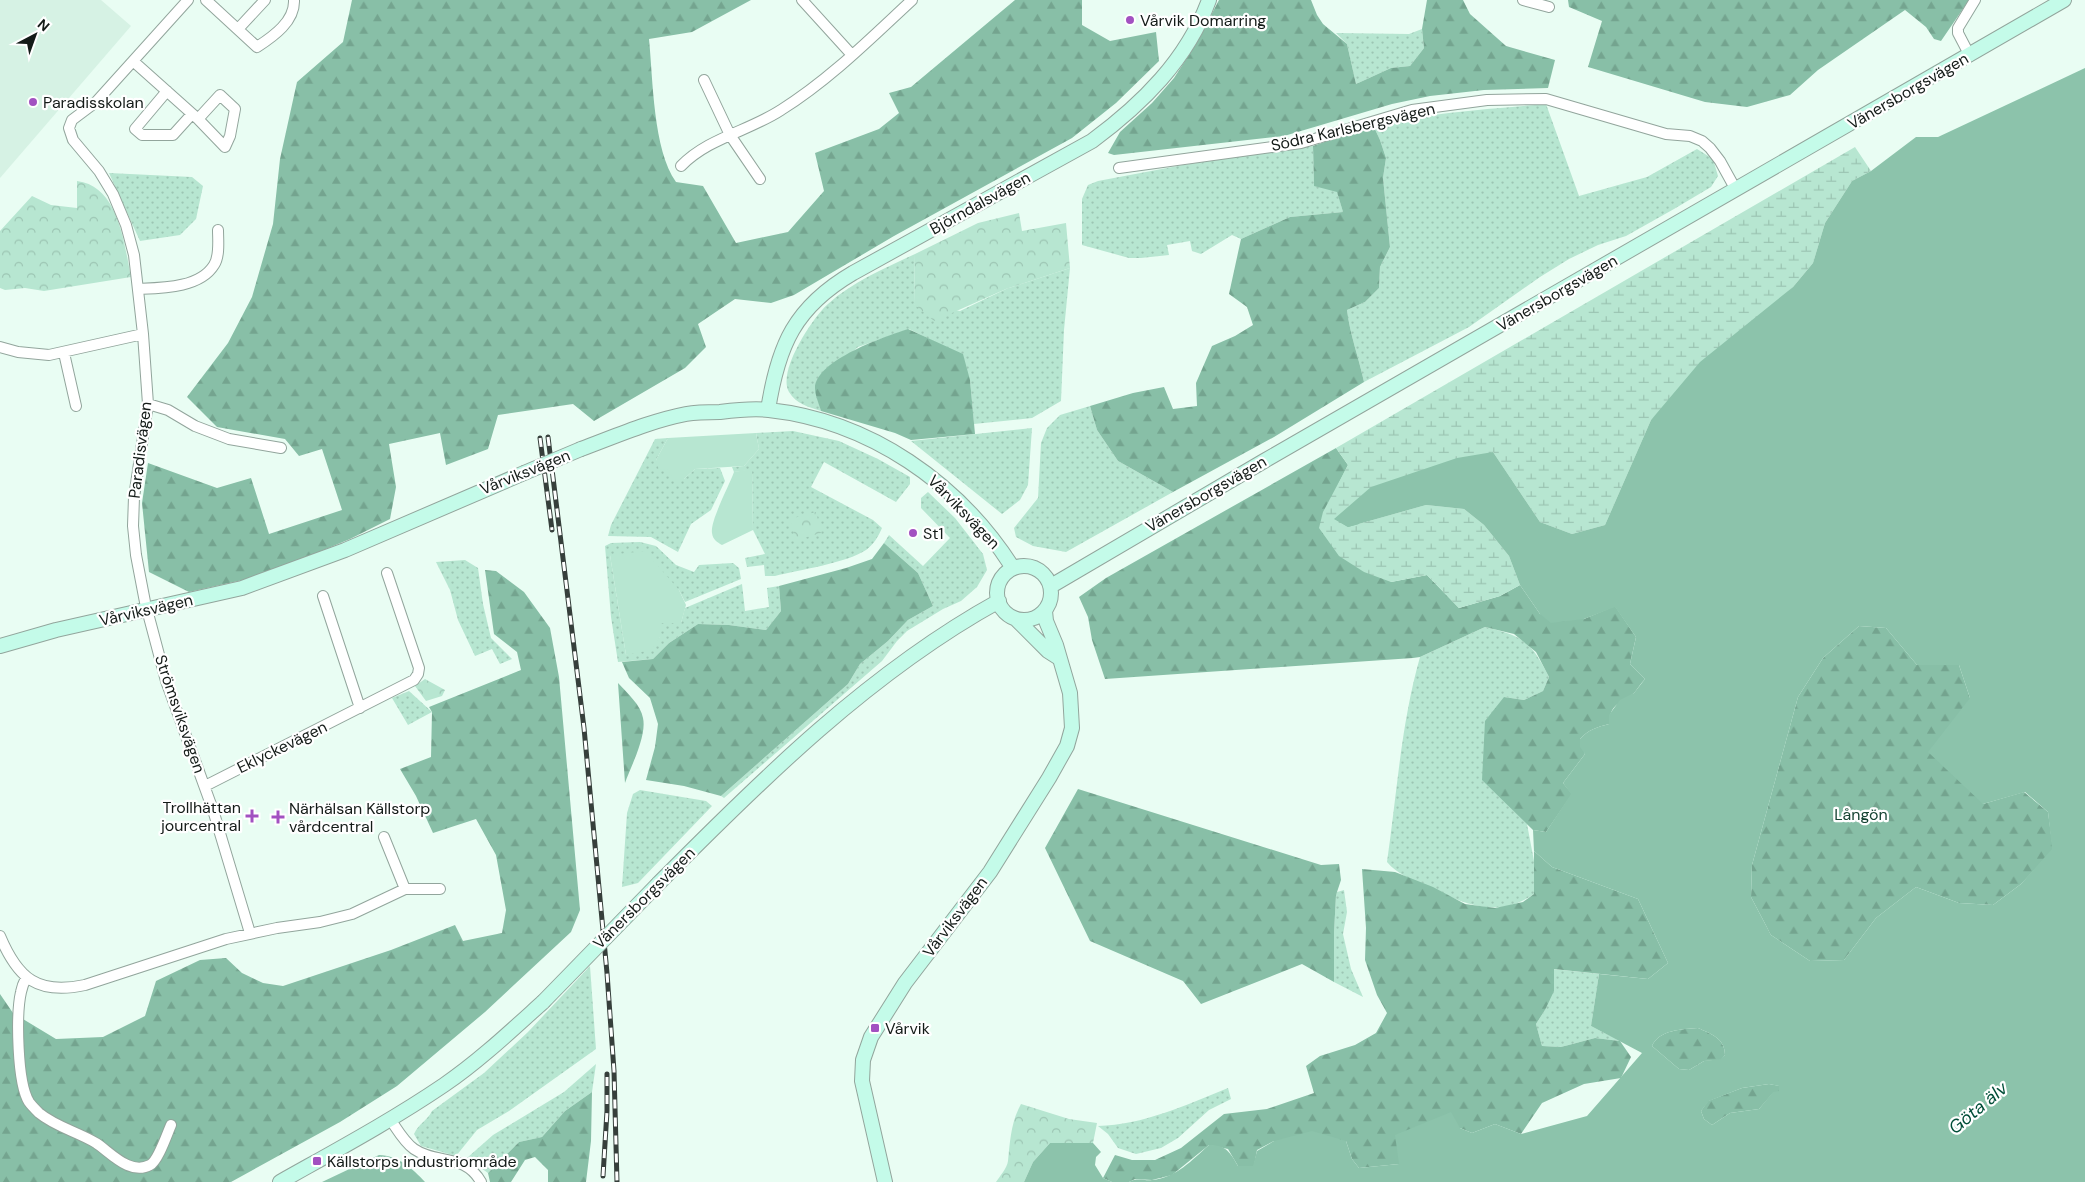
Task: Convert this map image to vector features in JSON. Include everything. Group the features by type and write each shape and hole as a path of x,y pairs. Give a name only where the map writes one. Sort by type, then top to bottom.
{"street":[{"name":"Paradisvägen","path":"147,609 136,555 133,526 134,497 148,404 143,334 134,255 126,225 113,194 99,171 72,140 69,128 72,120 96,102 188,0"},
{"path":"206,0 257,47 277,34 290,17 294,0"},
{"path":"238,29 265,0"},
{"path":"802,0 852,55"},
{"path":"681,166 693,153 778,112 812,90 912,0"},
{"name":"Björndalsvägen","path":"768,410 772,381 783,349 793,328 813,302 832,286 853,273 1092,141 1120,120 1144,99 1168,72 1196,30 1208,0"},
{"path":"1523,0 1549,7"},
{"path":"1970,56 1958,34 1958,28 1975,0"},
{"name":"Vänersborgsvägen","path":"1051,586 1264,461 1970,56 2064,0"},
{"path":"133,61 167,91 195,116 225,147 230,136 235,109 220,95 195,116 173,135 142,135 134,129 167,91"},
{"path":"704,80 730,135 760,179"},
{"name":"Södra Karlsbergsvägen","path":"1119,168 1301,142 1412,110 1487,100 1546,99 1666,134 1690,136 1702,141 1710,148 1720,162 1736,190"},
{"path":"138,290 172,288 198,280 215,265 218,250 218,230"},
{"path":"0,347 18,352 49,355 143,334"},
{"path":"64,353 76,406"},
{"path":"148,404 168,410 195,426 229,439 281,448"},
{"name":"Vårviksvägen","path":"0,646 56,630 242,588 345,550 582,449 635,429 688,414 768,410 831,423 881,444 931,476 954,497 992,539 1013,568"},
{"path":"1024,565 1039,569 1046,576 1051,586 1051,600 1045,611 1033,619 1016,619 1005,612 998,601 997,591 1000,582 1005,573 1013,568 1024,565"},
{"name":"Eklyckevägen","path":"205,786 414,680 419,668 388,573"},
{"path":"323,596 360,708"},
{"name":"Vänersborgsvägen","path":"280,1182 390,1119 446,1084 520,1023 728,813 792,754 887,674 917,652 998,601"},
{"name":"Strömsviksvägen","path":"147,609 166,681 205,786 250,933"},
{"name":"Vårviksvägen","path":"885,1182 862,1082 863,1060 867,1045 882,1017 905,983 982,883 1007,847 1067,746 1072,728 1073,713 1068,680 1046,621 1045,611"},
{"name":"Vårviksvägen","path":"1016,619 1059,658"},
{"path":"384,836 405,889"},
{"path":"0,936 14,965 26,978 45,987 70,988 85,985 226,939 250,933 320,922 352,914 405,889 440,889"},
{"path":"26,978 21,992 19,1032 20,1076 28,1101 40,1113 68,1130 96,1143 110,1155 125,1164 138,1167 150,1165 156,1158 171,1125"},
{"path":"390,1119 415,1150 433,1157 460,1162 469,1168 482,1182"}],"shaded area":[{"name":"Paradisskolan","path":"0,0 101,0 131,26 0,178"}],"green space":[{"path":"352,0 751,0 692,32 649,39 655,114 658,133 668,168 676,182 703,186 736,243 788,232 824,191 815,153 879,129 899,113 889,93 911,87 1015,0 1082,0 1082,25 1110,41 1156,32 1159,61 1116,103 1072,138 894,236 794,295 771,303 735,299 698,324 706,347 685,368 594,421 573,404 498,415 488,449 446,465 440,433 389,444 396,487 390,519 350,539 261,576 189,592 149,572 142,503 148,463 217,488 251,478 269,534 342,510 322,449 299,456 285,439 217,427 187,397 228,343 252,297 273,224 280,159 297,82 343,42"},
{"path":"1219,0 1311,0 1323,24 1347,44 1356,84 1391,68 1410,66 1424,48 1422,29 1427,0 1463,0 1470,14 1506,46 1555,60 1548,88 1484,90 1430,96 1392,104 1284,136 1114,155 1108,153 1120,132 1152,103 1174,78 1196,44"},
{"path":"1568,0 1969,0 1941,41 1934,39 1926,27 1905,10 1818,70 1790,95 1747,107 1705,102 1588,67 1602,21 1569,7"},
{"path":"1422,29 1424,48 1410,66 1391,68 1356,84 1347,44 1336,33 1409,34"},
{"path":"1546,104 1579,196 1647,177 1697,149 1713,159 1718,176 1711,187 1674,209 1626,236 1598,245 1569,259 1469,327 1364,382 1347,310 1365,302 1379,288 1380,267 1390,247 1383,178 1386,158 1373,125 1437,114"},
{"path":"1373,125 1386,158 1383,178 1390,247 1380,267 1379,288 1365,302 1347,310 1364,382 1274,437 1173,492 1118,461 1097,430 1090,406 1133,393 1164,387 1173,409 1197,406 1196,383 1212,346 1235,336 1253,325 1247,307 1229,294 1241,239 1290,217 1343,212 1337,192 1314,186 1313,146"},
{"path":"1313,146 1314,185 1337,191 1343,212 1290,217 1241,239 1232,235 1201,254 1192,251 1190,241 1167,245 1169,255 1141,258 1129,258 1082,245 1082,199 1088,185 1098,181 1183,165"},
{"path":"1855,147 1871,171 1852,181 1825,223 1813,263 1793,287 1651,420 1605,525 1572,534 1540,522 1493,452 1335,519 1348,527 1426,505 1464,509 1484,525 1509,556 1520,585 1500,596 1459,608 1427,575 1391,582 1364,572 1339,556 1319,528 1323,512 1348,465 1336,448"},
{"path":"109,173 192,177 203,186 196,219 180,235 140,241"},
{"path":"77,181 91,185 102,193 111,205 122,233 131,277 44,291 25,288 5,290 0,288 0,231 32,196 51,205 77,208"},
{"path":"1019,213 1022,231 1066,223 1070,268 1006,289 934,321 914,304 915,254 978,223"},
{"path":"915,254 914,304 960,311 1006,289 1070,268 1064,330 1061,401 1032,418 974,424 970,380 935,342 909,329 858,347 815,387 821,411 803,404 792,396 787,383 792,359 805,333 821,311 837,296 858,282"},
{"path":"908,329 963,354 970,380 975,434 911,440 895,433 821,411 815,388 818,378 827,368 839,359 869,343"},
{"path":"1090,406 1097,430 1118,461 1173,492 1066,552 1033,546 1016,537 1014,528 1038,498 1041,443 1047,428 1060,415"},
{"path":"1032,428 1028,485 1020,500 1002,514 911,441"},
{"path":"793,431 839,441 878,459 910,477 910,484 896,502 824,462 811,487 873,520 882,528 879,534 874,543 858,555 822,566 775,576 765,576 764,565 747,567 745,558 765,554 753,530 752,470 734,472 732,467 744,466 759,449 756,433"},
{"path":"756,433 759,449 744,466 695,469 684,479 676,480 670,474 669,469 659,470 656,460 668,438"},
{"path":"668,438 656,460 684,479 695,469 720,468 725,481 711,510 691,524 678,552 651,537 608,536 611,525 655,439"},
{"path":"1336,448 1348,465 1338,485 1391,582 1427,575 1459,608 1500,596 1520,585 1540,614 1584,619 1615,606 1636,637 1630,664 1645,679 1635,692 1615,707 1609,724 1593,729 1580,739 1585,754 1563,783 1572,794 1546,832 1533,830 1482,780 1485,721 1504,697 1524,700 1543,691 1549,677 1536,652 1514,634 1485,627 1420,657 1413,658 1105,679 1092,640 1088,617 1079,597 1106,578"},
{"path":"752,469 753,530 722,545 714,539 712,533 717,512 734,472"},
{"path":"928,492 955,518 983,554 987,570 977,587 961,601 943,609 907,631 882,661 724,798 721,796 848,684 860,664 888,641 908,620 933,606 918,573 884,543 889,535 923,566 950,538 921,508 921,498"},
{"path":"816,512 821,533 796,540 790,519"},
{"path":"640,542 656,546 676,565 694,572 699,565 733,563 739,568 741,579 685,602 679,590 610,555 626,655 660,637 660,623 681,623 685,608 742,584 745,611 769,607 767,588 779,586 781,611 766,630 729,625 698,624 669,643 653,659 618,662 611,617 605,546 611,543"},
{"path":"884,543 918,573 933,606 908,620 888,641 860,664 848,684 721,796 684,786 646,780 655,747 658,724 650,698 629,678 622,662 653,659 669,643 698,624 729,625 766,630 781,611 779,586 872,559"},
{"path":"645,551 679,590 686,605 681,623 660,623 660,637 651,650 626,655 610,555"},
{"path":"465,560 478,568 483,604 491,638 512,659 500,664 492,649 475,656 458,620 450,590 436,562"},
{"path":"485,570 496,571 524,592 550,628 559,677 580,910 571,932 485,1012 397,1086 340,1122 231,1182 0,1182 0,994 13,1013 56,1039 103,1037 145,1016 156,981 200,960 226,958 242,973 263,983 283,986 391,950 455,925 463,941 502,933 506,910 496,855 476,819 433,833 416,796 400,769 431,757 432,712 429,707 521,670 517,652 494,634"},
{"name":"Långön","path":"1859,626 1886,628 1917,665 1959,665 1970,698 1983,804 2024,792 2048,812 2053,850 2021,884 1993,905 1959,903 1916,887 1876,918 1844,960 1810,961 1771,935 1751,897 1752,865 1798,697 1823,658"},
{"path":"1485,627 1509,634 1525,642 1537,656 1549,677 1543,691 1524,700 1504,697 1511,808 1527,824 1534,861 1534,894 1520,902 1493,907 1466,903 1453,898 1405,876 1387,862 1408,708 1420,657"},
{"path":"425,679 445,690 442,696 426,701 415,686"},
{"path":"618,683 640,708 644,725 641,742 625,783"},
{"path":"409,691 432,712 408,725 392,698"},
{"path":"1078,789 1321,865 1339,864 1341,880 1336,895 1334,982 1302,964 1201,1004 1183,981 1090,941 1045,848"},
{"path":"640,790 706,801 712,806 638,883 622,887 627,813 633,794"},
{"path":"1534,851 1552,867 1638,899 1668,963 1648,979 1554,969 1554,991 1536,1024 1542,1046 1561,1047 1595,1038 1620,1041 1631,1057 1621,1078 1584,1084 1542,1103 1521,1134 1495,1124 1472,1133 1460,1128 1399,1164 1359,1168 1352,1159 1346,1141 1274,1141 1257,1150 1254,1166 1238,1166 1228,1149 1209,1145 1172,1175 1152,1180 1135,1179 1129,1182 1112,1182 1103,1178 1115,1155 1132,1160 1155,1160 1181,1148 1224,1114 1267,1109 1314,1093 1306,1066 1320,1056 1355,1045 1376,1033 1387,1013 1377,995 1365,960 1366,928 1362,869 1395,872 1433,887 1465,904 1495,908 1523,902 1534,894"},
{"path":"1344,890 1347,912 1343,934 1351,969 1363,997 1334,982 1336,894"},
{"path":"590,966 596,1049 509,1111 477,1130 456,1156 421,1146 414,1134 432,1111 484,1073 528,1032"},
{"path":"1553,969 1599,974 1591,1026 1620,1041 1595,1038 1561,1047 1542,1046 1536,1024 1545,1010"},
{"path":"1698,1028 1716,1037 1723,1044 1725,1055 1721,1060 1704,1061 1689,1070 1679,1069 1652,1046 1660,1037 1672,1031"},
{"path":"596,1064 592,1092 565,1111 542,1137 519,1142 488,1173 467,1158 493,1135 564,1092"},
{"path":"1769,1084 1780,1086 1779,1092 1773,1093 1759,1109 1730,1113 1712,1125 1704,1119 1701,1111 1708,1101 1742,1088"},
{"path":"1228,1088 1231,1099 1209,1110 1178,1138 1161,1148 1136,1154 1118,1148 1108,1134 1098,1126 1115,1125 1148,1118"},
{"path":"592,1092 591,1141 586,1182 548,1182 548,1170 535,1157 525,1160 511,1182 490,1182 488,1173 519,1142 542,1137 565,1111"},
{"path":"1021,1104 1069,1119 1097,1123 1093,1143 1050,1143 1033,1162 1024,1182 996,1182 1007,1164 1013,1125"}],"water":[{"name":"Göta älv","path":"2085,68 2085,1182 1129,1182 1138,1179 1161,1179 1169,1176 1190,1162 1209,1145 1220,1146 1227,1150 1238,1166 1253,1166 1257,1151 1274,1141 1312,1131 1346,1141 1352,1159 1359,1168 1399,1164 1395,1135 1451,1112 1460,1128 1472,1133 1495,1124 1521,1134 1587,1116 1642,1053 1591,1026 1599,974 1648,979 1668,963 1638,899 1552,867 1534,851 1533,830 1546,832 1571,794 1563,783 1585,754 1580,747 1580,739 1593,729 1609,724 1609,715 1620,700 1634,693 1645,679 1630,664 1636,637 1615,607 1584,619 1551,623 1540,614 1520,585 1509,556 1484,525 1464,509 1426,505 1348,527 1334,519 1371,487 1457,458 1493,452 1540,522 1572,534 1605,525 1651,420 1700,362 1793,287 1813,263 1825,223 1852,181 1871,171 1916,137 1938,137","holes":["1859,626 1886,628 1917,665 1959,665 1970,698 1928,752 1983,804 2025,792 2048,812 2052,849 2021,884 1993,905 1959,903 1916,887 1876,918 1844,960 1810,961 1771,935 1751,897 1752,865 1798,697 1823,658","1698,1028 1708,1032 1723,1044 1725,1055 1721,1059 1704,1061 1689,1070 1679,1069 1652,1046 1660,1037 1678,1030","1769,1084 1779,1086 1779,1091 1773,1092 1759,1109 1730,1113 1712,1125 1704,1119 1701,1111 1709,1101 1742,1088"]},
{"path":"1050,1143 1093,1143 1101,1152 1096,1157 1095,1165 1103,1178 1112,1182 1024,1182 1033,1162"},
{"path":"379,1155 399,1160 425,1182 322,1182"}],"railway":[{"path":"548,437 584,728 607,973 614,1071 617,1182"},
{"path":"540,438 552,530"},
{"path":"603,1176 607,1074"}],"place":[{"name":"Vårvik Domarring","path":"1130,20"},
{"name":"Paradisskolan","path":"33,102"},
{"name":"St1","path":"913,533"},
{"name":"Trollhättan jourcentral","path":"252,816"},
{"name":"Närhälsan Källstorp vårdcentral","path":"278,817"},
{"name":"Vårvik","path":"875,1028"},
{"name":"Källstorps industriområde","path":"317,1161"}]}
